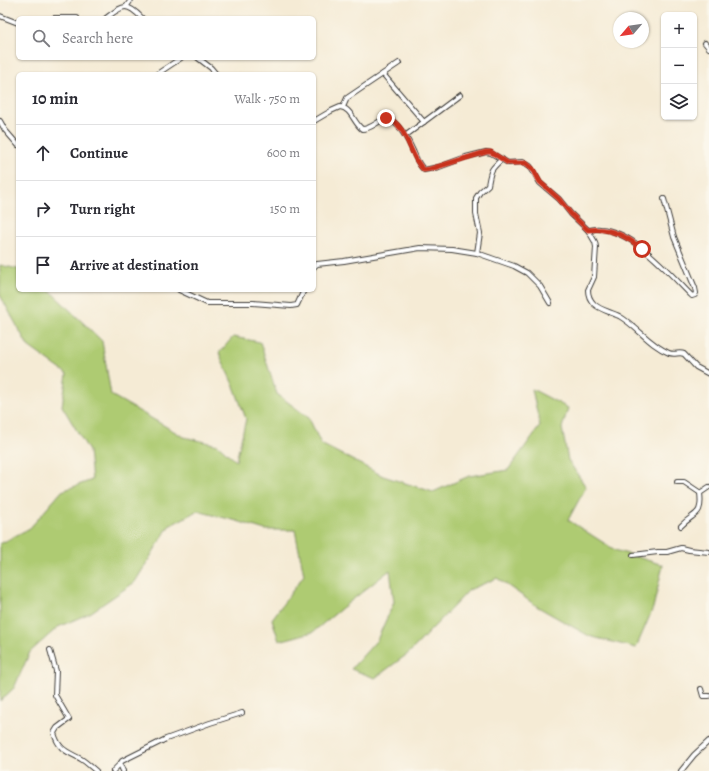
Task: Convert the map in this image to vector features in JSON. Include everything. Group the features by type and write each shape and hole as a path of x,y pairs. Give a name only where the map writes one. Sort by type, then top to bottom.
{"street":[{"path":"126,7 131,0"},
{"path":"109,16 121,8 126,7 130,7 140,16"},
{"path":"0,16 16,22"},
{"path":"704,43 709,48"},
{"path":"160,72 178,60"},
{"path":"200,60 212,72"},
{"path":"343,107 348,98 399,63"},
{"path":"383,74 424,122"},
{"path":"405,136 460,95"},
{"path":"316,120 331,110 343,107 362,129 370,128 382,119 391,119 396,123 405,136 418,163 424,170 486,152 491,152 508,163 523,162 530,166 540,182 559,199 592,236 596,247 594,277 588,290 592,302 597,307 608,311 631,324 658,347 671,354 684,354 696,367 709,374"},
{"path":"0,121 6,132 16,143"},
{"path":"478,253 480,233 476,214 476,198 488,185 490,172 493,167 502,159"},
{"path":"588,230 599,228 625,236 665,269 692,296 695,296 695,288 673,233 664,199"},
{"path":"316,265 344,262 420,248 452,249 478,253 514,266 527,273 540,286 550,302"},
{"path":"183,292 207,303 253,303 291,306 297,305 303,292"},
{"path":"677,482 681,481 690,485 700,493 701,502 698,511 681,526"},
{"path":"700,493 709,487"},
{"path":"633,556 667,552 681,548 709,552"},
{"path":"50,650 56,671 55,695 69,719 57,728 54,733 57,744 69,754 82,759 96,771"},
{"path":"701,689 703,696 709,696"},
{"path":"113,771 122,760 166,739 242,713"},
{"path":"681,771 694,755 709,741"},
{"path":"120,764 123,771"}],"green space":[{"path":"0,265 16,269 16,292 51,292 102,341 111,395 184,437 218,445 236,461 246,419 219,353 233,337 260,342 277,394 309,418 321,444 383,476 433,492 469,476 508,470 540,426 532,389 568,408 562,428 568,460 586,487 568,520 615,550 663,565 653,608 636,648 589,636 538,607 497,578 469,590 409,653 375,678 351,669 377,640 394,602 390,570 313,632 279,641 272,619 304,575 295,530 265,530 197,511 169,526 135,582 90,613 58,627 30,652 14,688 0,701 0,544 30,528 62,491 92,480 89,451 62,406 67,374 28,346 0,295"}],"route":[{"path":"386,118 391,119 400,128 418,163 424,170 486,152 491,152 508,163 526,163 533,169 542,185 550,190 571,214 588,230 599,228 608,230 625,236 642,249"}]}
